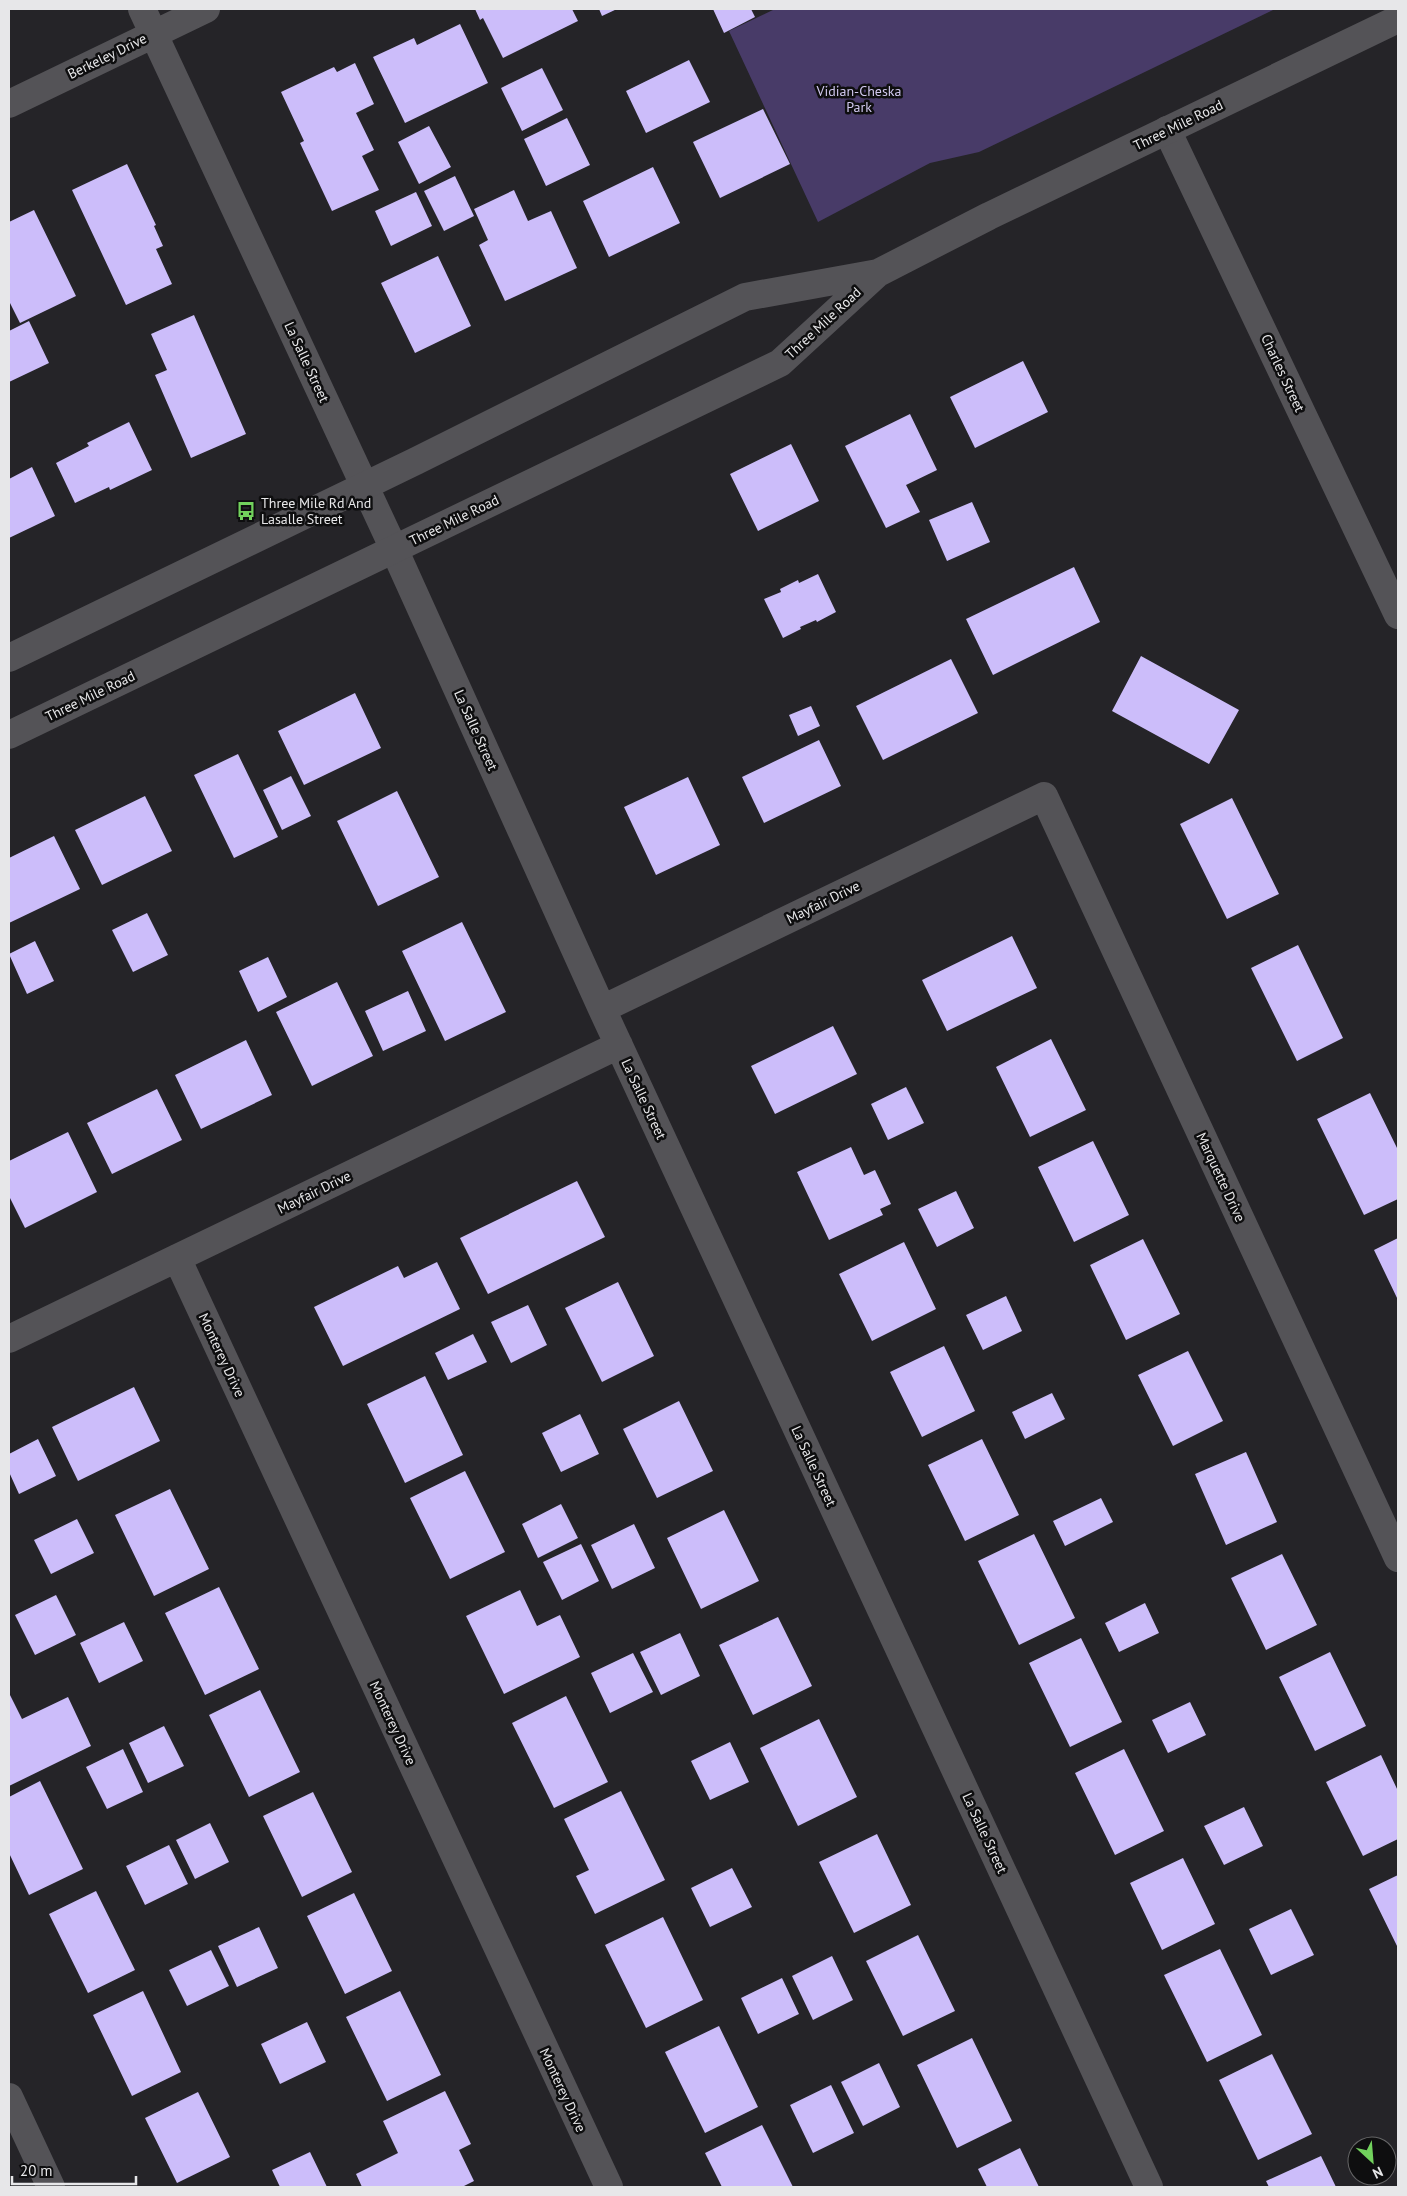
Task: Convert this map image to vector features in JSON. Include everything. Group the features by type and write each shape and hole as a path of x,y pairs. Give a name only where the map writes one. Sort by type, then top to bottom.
{"street":[{"name":"La Salle Street","path":"142,9 394,549 618,1045 1149,2187"},
{"name":"Berkeley Drive","path":"9,104 206,9"},
{"name":"Three Mile Road","path":"9,735 780,363 878,273 989,216 1398,19"},
{"name":"Charles Street","path":"1167,130 1398,615"},
{"name":"Three Mile Road","path":"9,658 364,486 745,297 878,273"},
{"name":"Mayfair Drive","path":"602,1009 1044,796"},
{"name":"Marquette Drive","path":"1044,796 1398,1558"},
{"name":"Mayfair Drive","path":"9,1339 618,1045"},
{"name":"Monterey Drive","path":"177,1258 608,2187"},
{"path":"9,2097 51,2187"}],"green space":[{"name":"Vidian-Cheska Park","path":"775,9 1275,9 979,152 930,163 818,222 729,31"}],"building":[{"path":"475,9 572,9 578,21 503,58 483,18 480,20"},
{"path":"599,9 617,9 602,16"},
{"path":"713,9 751,9 755,17 724,33"},
{"path":"460,24 488,83 405,123 373,57 414,38 417,45"},
{"path":"689,60 710,102 646,133 626,91"},
{"path":"355,63 374,104 356,113 374,150 362,156 379,190 332,211 300,143 304,141 281,92 334,67 337,72"},
{"path":"542,68 563,110 522,131 501,88"},
{"path":"763,109 790,164 720,198 693,142"},
{"path":"567,118 590,165 546,186 524,139"},
{"path":"429,126 451,167 419,184 398,142"},
{"path":"127,164 156,225 154,226 163,246 156,249 172,284 126,305 72,190"},
{"path":"653,167 680,223 609,257 583,201"},
{"path":"455,176 474,216 444,231 424,191"},
{"path":"514,190 528,221 551,211 577,268 505,301 479,245 488,240 474,209"},
{"path":"416,192 432,226 391,246 375,211"},
{"path":"34,210 76,296 20,323 9,301 9,222"},
{"path":"438,256 471,326 415,353 381,283"},
{"path":"194,315 246,434 191,458 155,375 167,370 151,334"},
{"path":"29,321 49,363 9,382 9,331"},
{"path":"1023,361 1048,412 975,448 950,397"},
{"path":"910,414 937,470 906,485 920,512 886,528 845,446"},
{"path":"129,422 152,470 110,490 109,487 75,503 56,463 89,446 87,443"},
{"path":"791,444 819,501 758,531 730,474"},
{"path":"32,467 55,516 9,538 9,479"},
{"path":"972,502 990,542 947,561 929,520"},
{"path":"1074,567 1100,622 993,675 966,619"},
{"path":"818,574 836,612 817,622 816,620 800,627 801,629 783,638 764,599 781,592 780,589 798,580 799,583"},
{"path":"1141,656 1239,710 1209,764 1112,711"},
{"path":"951,659 978,713 883,760 856,706"},
{"path":"355,693 381,748 304,785 278,731"},
{"path":"811,706 820,726 798,736 789,715"},
{"path":"819,740 841,786 764,823 742,777"},
{"path":"238,754 278,837 234,858 194,775"},
{"path":"291,776 311,816 282,830 263,790"},
{"path":"688,777 720,845 656,875 624,807"},
{"path":"397,791 439,877 378,906 337,821"},
{"path":"145,796 172,851 102,885 75,830"},
{"path":"1232,798 1279,894 1227,919 1180,824"},
{"path":"54,836 80,889 9,923 9,858"},
{"path":"147,913 168,955 133,972 112,930"},
{"path":"462,922 506,1012 445,1041 402,951"},
{"path":"1012,936 1037,988 947,1031 922,980"},
{"path":"35,941 54,981 27,994 9,954"},
{"path":"1298,945 1343,1038 1297,1061 1251,968"},
{"path":"268,957 287,997 258,1012 239,971"},
{"path":"337,982 373,1056 312,1086 276,1012"},
{"path":"408,991 426,1031 383,1051 365,1011"},
{"path":"833,1026 857,1074 775,1114 751,1066"},
{"path":"1051,1039 1086,1110 1030,1137 996,1067"},
{"path":"246,1040 272,1095 201,1129 175,1075"},
{"path":"906,1087 924,1123 888,1140 871,1104"},
{"path":"157,1089 182,1140 112,1174 87,1123"},
{"path":"1370,1093 1398,1150 1398,1199 1364,1215 1317,1119"},
{"path":"68,1132 97,1192 25,1228 9,1196 9,1161"},
{"path":"1093,1141 1129,1215 1074,1242 1038,1167"},
{"path":"851,1147 864,1175 875,1170 891,1204 880,1209 883,1215 829,1240 797,1172"},
{"path":"577,1181 605,1237 488,1294 460,1238"},
{"path":"956,1191 974,1228 937,1247 918,1209"},
{"path":"1398,1238 1398,1300 1374,1250"},
{"path":"1143,1239 1180,1314 1126,1340 1090,1265"},
{"path":"904,1242 936,1309 872,1341 839,1274"},
{"path":"437,1262 460,1309 343,1366 314,1307 398,1266 404,1278"},
{"path":"618,1282 654,1356 602,1382 565,1308"},
{"path":"1006,1296 1022,1331 983,1350 966,1315"},
{"path":"528,1305 547,1345 511,1363 491,1322"},
{"path":"473,1334 487,1362 448,1380 435,1353"},
{"path":"944,1346 975,1411 922,1437 890,1372"},
{"path":"1188,1351 1223,1421 1173,1446 1138,1375"},
{"path":"425,1376 463,1455 405,1483 367,1404"},
{"path":"134,1387 160,1441 78,1481 52,1427"},
{"path":"1052,1393 1065,1419 1025,1439 1012,1412"},
{"path":"679,1401 713,1471 657,1498 623,1429"},
{"path":"580,1414 599,1454 561,1472 542,1433"},
{"path":"38,1439 56,1476 19,1494 9,1472 9,1454"},
{"path":"982,1439 1019,1515 965,1541 928,1465"},
{"path":"1246,1452 1277,1522 1226,1545 1195,1474"},
{"path":"465,1471 505,1552 450,1579 410,1498"},
{"path":"170,1489 209,1569 154,1596 115,1515"},
{"path":"1101,1498 1113,1522 1065,1546 1053,1521"},
{"path":"561,1504 578,1538 538,1558 522,1524"},
{"path":"724,1510 759,1581 701,1609 667,1538"},
{"path":"77,1519 94,1553 51,1574 34,1540"},
{"path":"634,1524 655,1568 612,1589 591,1545"},
{"path":"1034,1534 1075,1618 1019,1645 978,1561"},
{"path":"581,1544 599,1581 562,1600 543,1562"},
{"path":"1282,1554 1317,1625 1266,1650 1231,1578"},
{"path":"219,1587 259,1669 205,1695 165,1613"},
{"path":"520,1590 537,1626 560,1615 580,1657 504,1694 466,1616"},
{"path":"56,1595 76,1635 35,1655 15,1615"},
{"path":"1145,1603 1159,1633 1119,1652 1105,1623"},
{"path":"778,1617 812,1686 753,1715 719,1645"},
{"path":"124,1622 143,1661 99,1683 80,1643"},
{"path":"680,1633 700,1676 661,1695 640,1652"},
{"path":"1081,1638 1122,1722 1070,1747 1029,1663"},
{"path":"1330,1652 1366,1726 1315,1751 1279,1677"},
{"path":"633,1653 653,1692 610,1713 591,1673"},
{"path":"260,1690 300,1772 249,1797 209,1715"},
{"path":"9,1693 22,1719 68,1697 91,1746 9,1786"},
{"path":"566,1696 608,1782 554,1808 512,1723"},
{"path":"1190,1702 1206,1735 1168,1753 1152,1720"},
{"path":"819,1719 857,1797 798,1826 760,1748"},
{"path":"164,1726 184,1766 148,1783 129,1743"},
{"path":"730,1742 749,1782 710,1800 691,1761"},
{"path":"123,1749 143,1792 107,1809 86,1767"},
{"path":"1124,1749 1164,1831 1115,1855 1075,1773"},
{"path":"1381,1755 1398,1791 1398,1839 1363,1856 1326,1782"},
{"path":"40,1781 83,1869 29,1895 9,1853 9,1797"},
{"path":"621,1791 665,1880 595,1914 576,1876 589,1870 564,1819"},
{"path":"313,1792 352,1872 302,1897 263,1816"},
{"path":"1244,1807 1263,1846 1224,1865 1204,1826"},
{"path":"210,1823 229,1862 195,1879 176,1840"},
{"path":"877,1834 911,1905 854,1933 819,1862"},
{"path":"169,1845 188,1884 145,1905 126,1866"},
{"path":"1183,1858 1215,1924 1162,1950 1130,1883"},
{"path":"732,1868 752,1907 710,1927 691,1888"},
{"path":"1398,1875 1398,1948 1369,1889"},
{"path":"96,1891 135,1970 88,1993 49,1914"},
{"path":"354,1893 392,1971 345,1994 307,1916"},
{"path":"1291,1909 1314,1955 1271,1975 1249,1929"},
{"path":"663,1917 703,2000 646,2028 605,1945"},
{"path":"259,1927 278,1968 237,1987 218,1946"},
{"path":"918,1935 955,2011 903,2036 866,1961"},
{"path":"1220,1949 1262,2035 1207,2062 1164,1975"},
{"path":"211,1950 229,1986 187,2006 169,1970"},
{"path":"832,1956 853,2000 813,2020 792,1976"},
{"path":"782,1978 799,2014 758,2034 741,1998"},
{"path":"143,1991 181,2072 132,2096 93,2015"},
{"path":"400,1991 441,2075 387,2101 346,2017"},
{"path":"307,2022 326,2062 280,2084 261,2044"},
{"path":"719,2026 758,2107 705,2133 665,2052"},
{"path":"972,2038 1012,2121 957,2148 917,2065"},
{"path":"1272,2054 1312,2134 1258,2160 1219,2080"},
{"path":"879,2063 900,2107 863,2126 841,2082"},
{"path":"831,2085 854,2133 813,2153 790,2105"},
{"path":"445,2091 471,2144 459,2150 474,2181 462,2187 362,2187 356,2174 398,2153 383,2121"},
{"path":"198,2092 230,2157 177,2183 145,2118"},
{"path":"762,2125 793,2187 722,2187 705,2153"},
{"path":"1020,2148 1039,2187 987,2187 978,2169"},
{"path":"310,2152 327,2187 280,2187 272,2170"},
{"path":"1321,2156 1336,2187 1269,2187 1266,2181"}],"place":[{"name":"Three Mile Rd And Lasalle Street","path":"246,511"}]}
